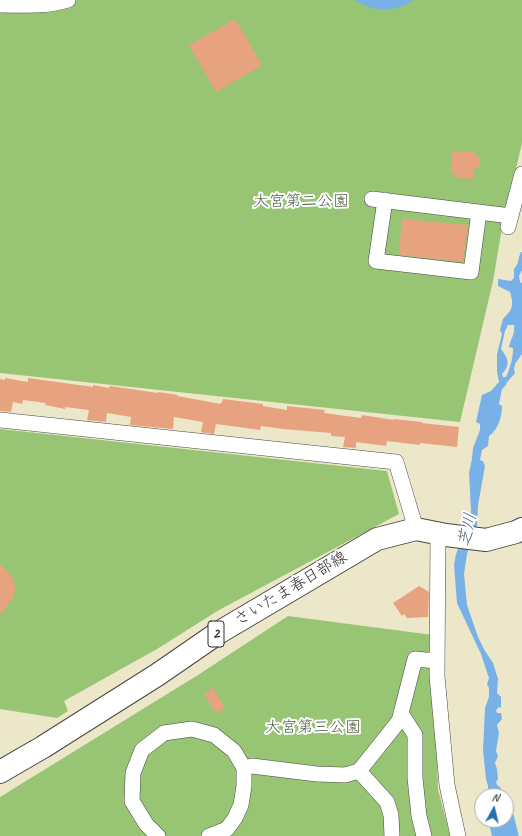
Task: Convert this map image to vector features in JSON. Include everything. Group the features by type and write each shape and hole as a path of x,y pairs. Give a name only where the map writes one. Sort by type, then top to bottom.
{"main road":[{"name":"さいたま春日部線","path":"0,772 43,747 157,675 218,633 378,539 416,529 486,540 522,529"}],"street":[{"path":"0,5 34,5 68,0"},
{"path":"479,212 471,272 376,261 378,199 479,212 510,221 522,174"},
{"path":"0,420 396,462 416,529"},
{"path":"442,534 437,661 438,683 447,785 458,836"},
{"path":"244,768 252,766 317,774 345,775 359,771 399,721 415,659 437,661"},
{"path":"401,713 415,735 415,778 419,816 424,836"},
{"path":"158,836 146,824 132,801 133,773 142,750 164,733 192,729 214,735 234,751 244,768 244,786 241,805 230,833 209,836"},
{"path":"359,771 387,802 391,815 392,836"}],"green space":[{"name":"大宮第二公園","path":"0,0 522,0 522,143 502,228 493,281 460,422 0,373"},
{"path":"0,429 387,471 399,514 219,610 157,649 64,701 68,711 57,718 0,709"},
{"name":"大宮第三公園","path":"288,616 433,635 438,789 450,836 0,836 0,797 198,675"}],"water":[{"path":"355,0 413,0 392,9 377,9"},
{"path":"522,252 522,270 519,276 520,282 522,283 522,354 515,364 515,373 502,389 499,404 502,406 502,410 499,423 489,436 488,446 482,450 480,460 483,461 485,466 478,505 477,525 467,554 464,574 467,605 478,637 493,663 498,679 497,693 501,697 501,708 499,707 496,710 497,713 501,713 502,719 497,725 499,733 496,751 498,756 495,763 498,779 496,782 501,788 488,788 483,750 485,708 489,697 489,688 487,684 489,678 481,654 457,603 454,565 456,554 470,521 471,510 469,473 473,448 480,430 480,424 476,422 482,395 491,391 499,382 497,371 497,354 502,334 500,330 503,319 510,311 512,306 510,292 498,286 498,279 511,281 514,278 514,269","holes":["508,325 514,325 509,347 513,348 512,360 506,377 503,377 502,374 507,368 508,362 501,349 505,331"]},
{"path":"490,828 505,828 506,836 492,836"}],"building":[{"path":"235,19 262,65 216,92 189,45"},
{"path":"452,152 475,152 474,156 480,157 480,168 474,168 473,179 455,178 455,174 451,173"},
{"path":"402,219 468,225 463,262 399,255"},
{"path":"5,378 28,382 28,378 93,387 93,385 109,388 110,386 178,395 177,396 221,404 223,399 263,404 263,406 287,410 287,406 325,410 324,413 361,418 362,415 459,427 457,447 387,441 386,446 356,442 356,448 343,447 345,437 331,436 331,433 261,426 260,430 216,424 214,434 201,432 203,422 174,417 173,429 130,425 131,417 107,413 106,422 87,420 89,410 65,407 65,409 45,405 46,403 23,400 22,404 13,402 11,412 0,411 0,379 5,380"},
{"path":"0,564 10,574 14,581 15,590 13,598 0,615"},
{"path":"419,586 429,592 428,617 407,618 404,614 402,616 393,603"},
{"path":"213,688 225,708 216,713 204,694"}],"waterway":[{"name":"芝川","path":"504,828 506,836"}]}
